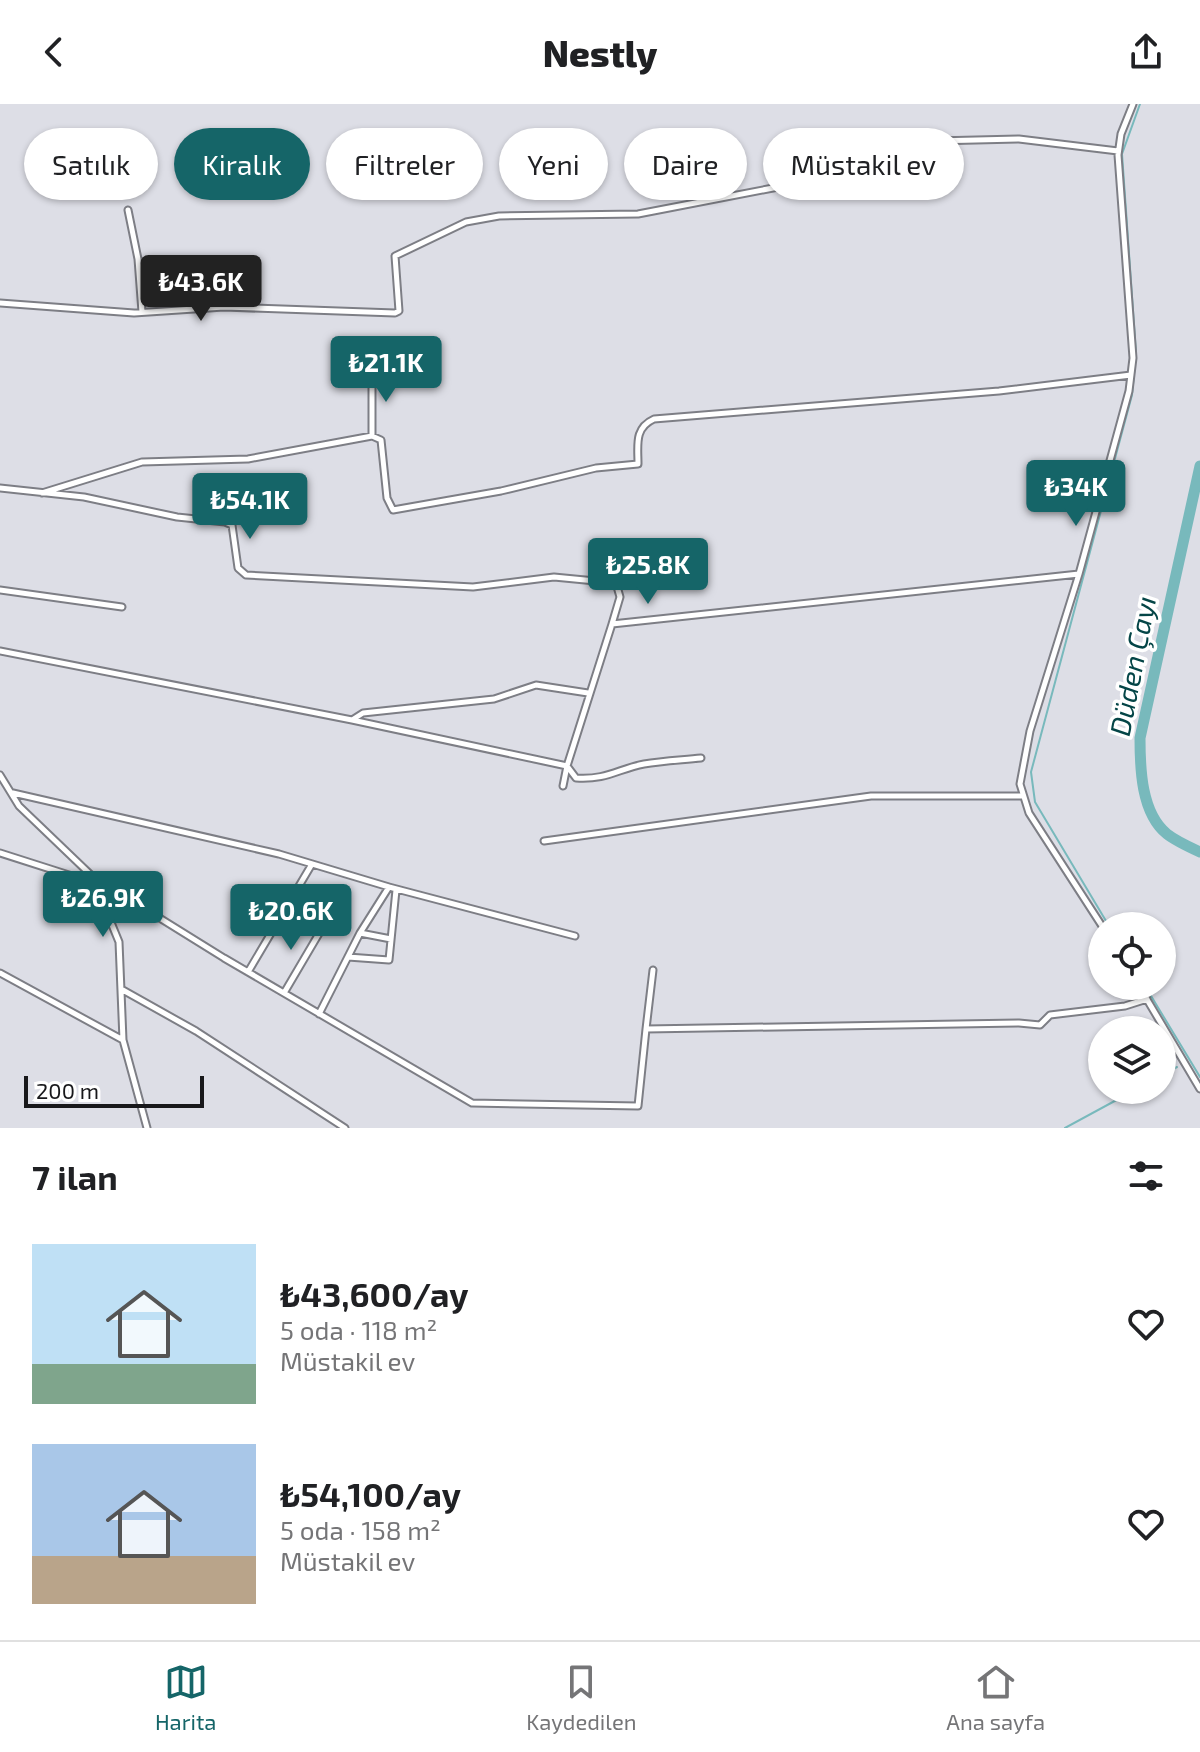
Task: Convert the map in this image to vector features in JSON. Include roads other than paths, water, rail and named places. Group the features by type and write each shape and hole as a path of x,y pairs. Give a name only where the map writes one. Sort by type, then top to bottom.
{"street":[{"path":"1093,912 1029,813 1023,796 1021,773 1030,731 1079,574 1131,375 1133,358 1118,151 1133,104"},
{"path":"0,303 142,312 224,307 395,313 399,311 395,256 435,234 466,222 499,216 638,214 740,196 877,168 884,159 886,144 892,142 985,138 1118,151"},
{"path":"128,210 138,259 142,312"},
{"path":"372,371 372,436"},
{"path":"42,493 142,462 248,459 372,436 381,440 387,498 393,510 501,491 596,468 638,464 638,433 644,424 654,419 999,391 1131,375"},
{"path":"0,488 84,497 177,517 225,522 232,525 238,568 246,575 461,587 554,577 616,583 620,597 588,693 563,786"},
{"path":"612,624 1079,574"},
{"path":"0,590 122,607"},
{"path":"0,651 567,766 576,778 614,775 641,765 701,758"},
{"path":"352,720 363,713 494,699 529,686 588,693"},
{"path":"0,775 19,806 92,876 248,972 472,1103 638,1106 653,970"},
{"path":"13,793 312,864 575,936"},
{"path":"544,841 856,797 1023,796"},
{"path":"0,853 95,883"},
{"path":"248,972 312,864"},
{"path":"92,876 119,942 123,1040 147,1128"},
{"path":"319,1014 360,933 393,888"},
{"path":"348,957 389,960 393,888"},
{"path":"284,993 324,925"},
{"path":"360,933 391,939"},
{"path":"0,973 123,1040"},
{"path":"121,989 196,1031 345,1128"},
{"path":"646,1029 1019,1023 1033,1026 1040,1025 1050,1015 1125,1006 1144,1000"},
{"path":"1148,1000 1200,1089"}],"waterway":[{"path":"1101,912 1035,802 1031,772 1132,395 1136,353 1122,154 1140,104"},
{"name":"Düden Çayı","path":"1200,466 1140,738 1144,789 1152,814 1167,834 1200,852"},
{"path":"1153,1000 1200,1077"},
{"path":"1065,1128 1109,1104"}]}
